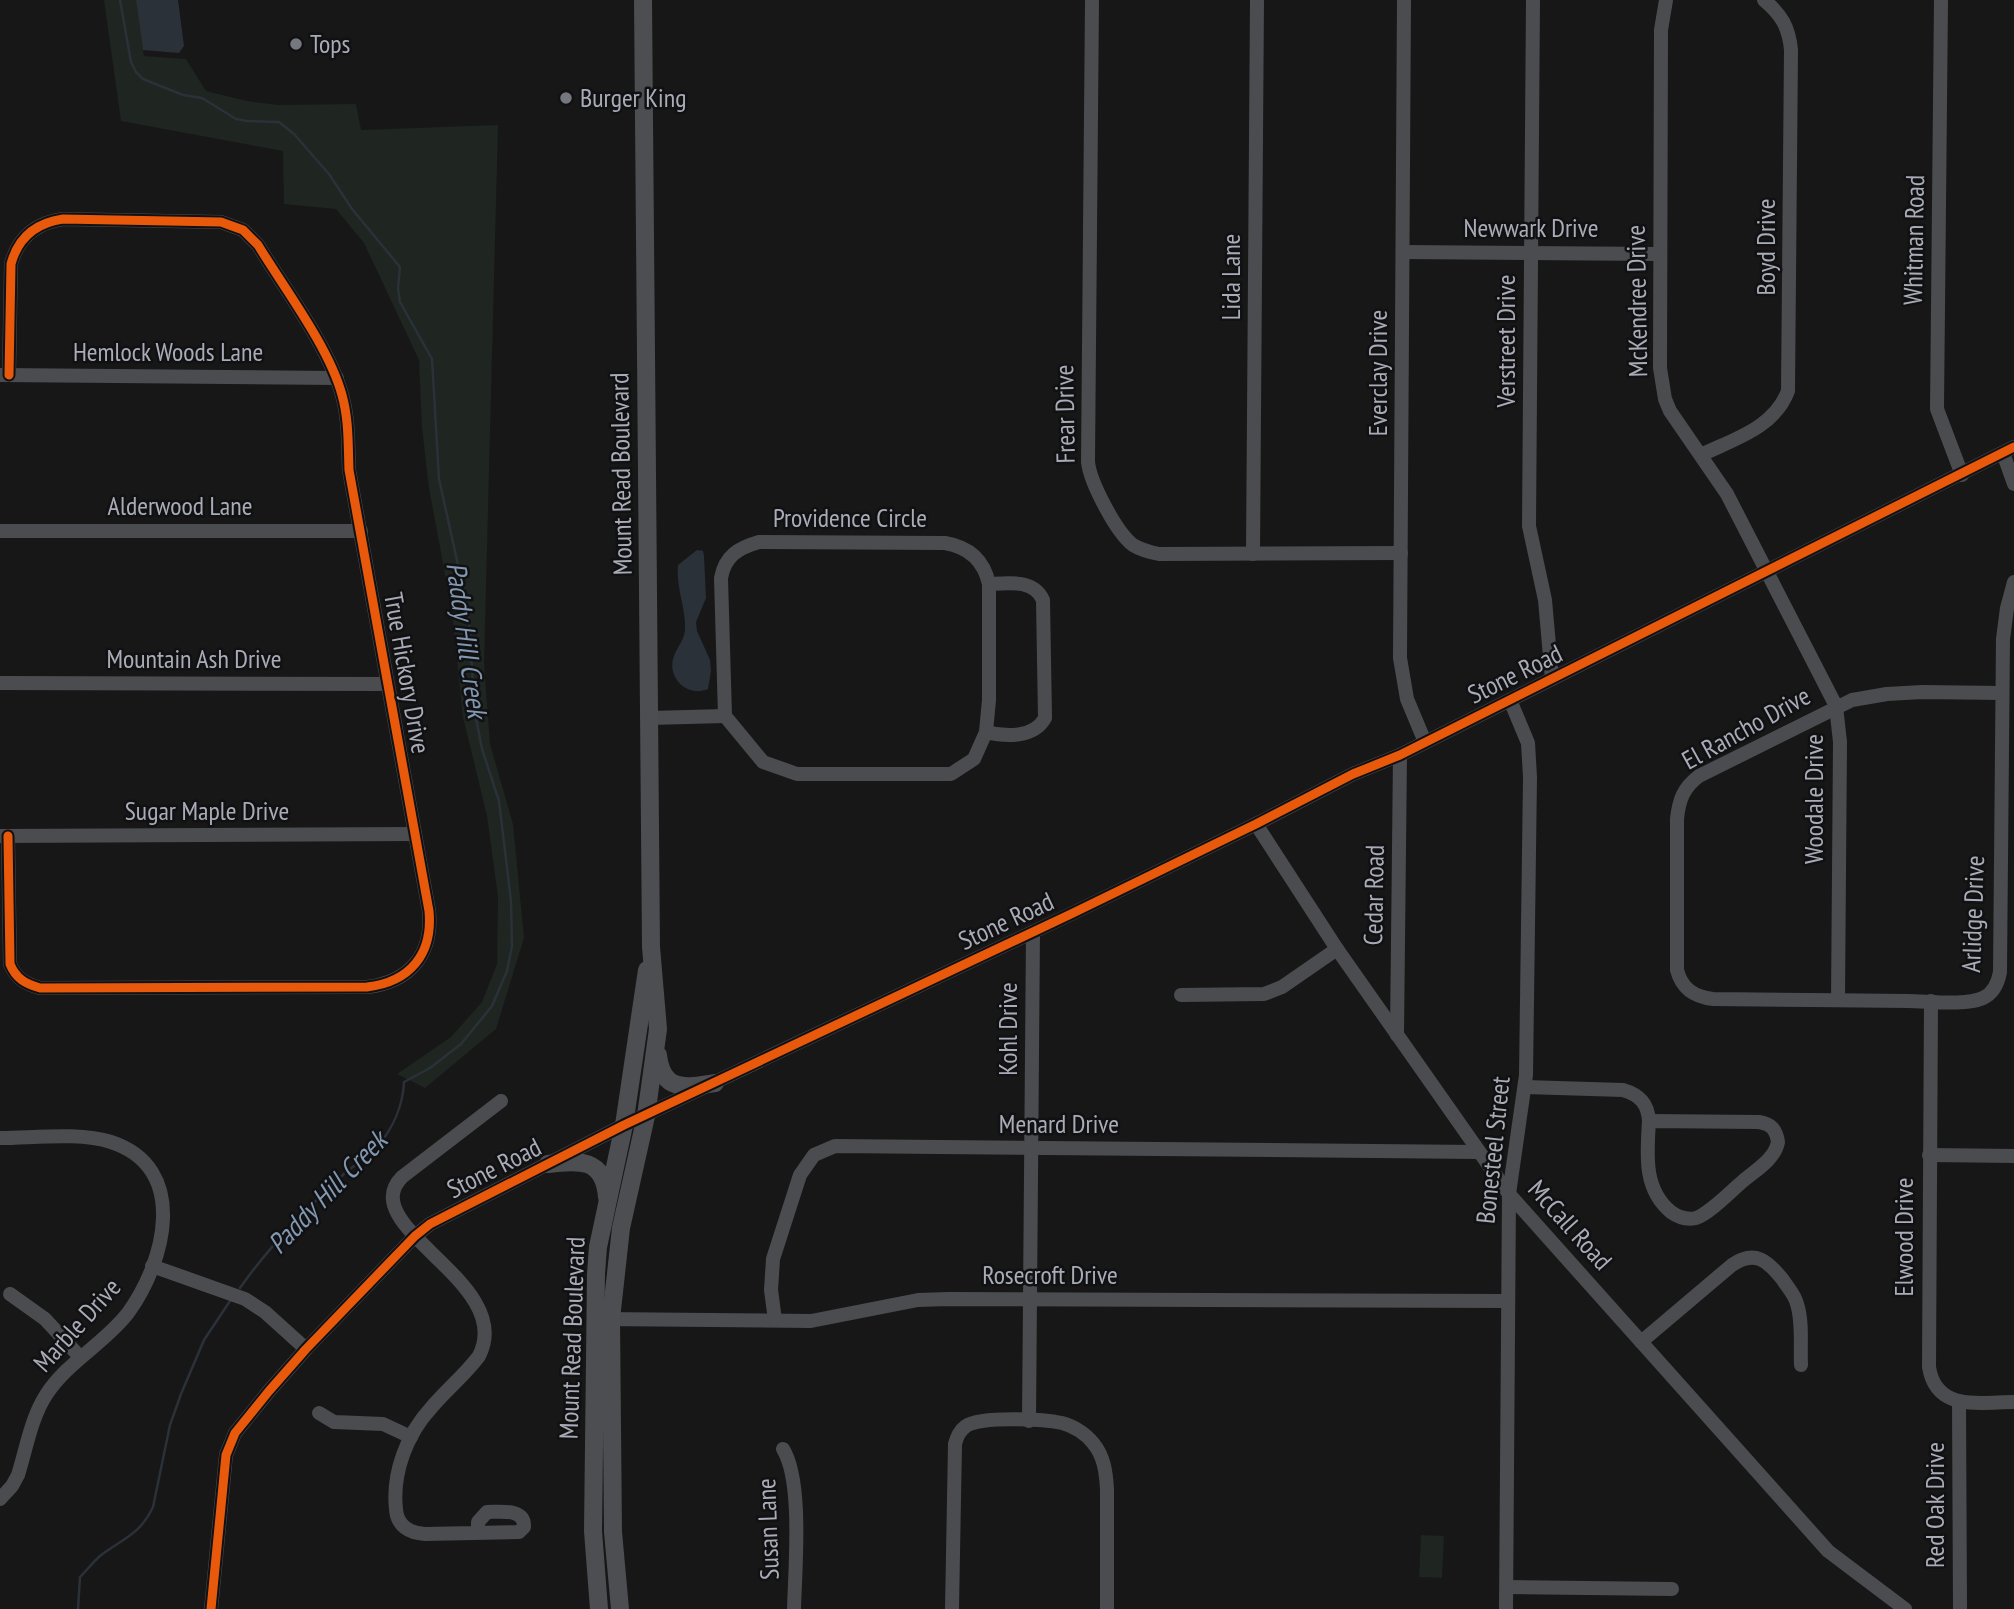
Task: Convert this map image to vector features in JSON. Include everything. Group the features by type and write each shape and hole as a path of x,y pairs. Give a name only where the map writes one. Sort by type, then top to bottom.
{"main road":[{"name":"Mount Read Boulevard","path":"599,1609 593,1555 602,1319 646,1116 656,1042 657,1006 651,947 643,0"},
{"name":"Mount Read Boulevard","path":"620,1609 613,1532 598,1247 624,1125 651,947"},
{"path":"656,1042 661,1069 672,1084 685,1087 715,1083"},
{"path":"548,1164 573,1160 595,1168 605,1178 608,1204"},
{"path":"593,1555 593,1609"}],"street":[{"name":"Frear Drive","path":"1092,0 1089,471 1121,533 1141,550 1159,554 1401,553"},
{"name":"Lida Lane","path":"1253,554 1257,0"},
{"name":"Everclay Drive","path":"1404,0 1402,677 1407,699 1425,743"},
{"name":"Verstreet Drive","path":"1533,0 1529,526 1545,600 1552,679"},
{"name":"McKendree Drive","path":"1666,0 1661,30 1659,254 1662,386 1670,411 1727,494 1768,573"},
{"name":"Boyd Drive","path":"1701,455 1764,424 1783,404 1788,391 1791,50 1790,38 1782,17 1764,0"},
{"name":"Whitman Road","path":"1941,0 1937,409 1962,475"},
{"name":"True Hickory Drive","path":"4,375 11,264 21,240 31,231 63,219 208,220 233,225 258,245 320,346 337,378 346,409 349,470 429,911 428,942 421,957 407,972 390,983 368,988 51,988 28,984 14,973 10,964 4,836"},
{"name":"Newwark Drive","path":"1403,252 1659,254"},
{"name":"Hemlock Woods Lane","path":"4,375 337,378"},
{"path":"2009,450 2014,484"},
{"name":"Stone Road","path":"211,1609 224,1470 229,1445 242,1423 306,1349 415,1236 430,1224 624,1125 1033,932 1353,774 1425,743 2009,450"},
{"name":"Alderwood Lane","path":"0,531 361,531"},
{"name":"Providence Circle","path":"773,541 945,543 957,545 970,552 980,562 989,584 989,700 986,732 974,759 951,774 797,774 763,762 725,716 721,578 723,564 744,546 773,541"},
{"name":"Woodale Drive","path":"1768,573 1836,706 1840,741 1838,1000"},
{"name":"Arlidge Drive","path":"1696,996 1713,999 1971,1001 1992,992 1998,983 2000,958 2001,693 2005,623 2014,582"},
{"path":"986,732 1010,735 1034,730 1045,718 1043,600 1040,592 1034,587 1007,583 989,584"},
{"name":"Mountain Ash Drive","path":"0,683 387,684"},
{"name":"El Rancho Drive","path":"1696,996 1682,984 1677,970 1677,819 1684,790 1699,776 1836,706 1867,696 1922,692 2001,693"},
{"name":"Bonesteel Street","path":"1506,1609 1509,1194 1525,1087 1530,777 1528,743 1510,700"},
{"path":"650,718 725,716"},
{"name":"Cedar Road","path":"1397,1035 1400,755"},
{"name":"McCall Road","path":"1256,824 1337,949 1509,1194 1828,1551 1905,1609"},
{"name":"Sugar Maple Drive","path":"4,836 415,834"},
{"name":"Kohl Drive","path":"1029,1421 1033,932"},
{"path":"1181,995 1264,993 1282,987 1337,949"},
{"name":"Elwood Drive","path":"1931,1001 1929,1367 1931,1380 1938,1391 1947,1398 1959,1401"},
{"path":"1525,1087 1623,1090 1645,1103 1649,1121 1647,1156 1650,1181 1663,1204 1685,1218 1702,1215 1772,1156 1778,1142 1774,1128 1768,1123 1649,1121"},
{"path":"478,1533 416,1533 402,1526 396,1512 396,1490 402,1461 411,1437 430,1409 479,1356 485,1331 482,1313 472,1296 415,1236 393,1206 391,1197 394,1187 402,1177 501,1101"},
{"name":"Marble Drive","path":"0,1138 95,1139 120,1146 138,1157 158,1184 164,1206 163,1229 152,1266 139,1296 127,1313 57,1380 44,1398 18,1475 0,1499"},
{"name":"Menard Drive","path":"775,1320 771,1290 773,1259 800,1175 814,1155 835,1146 1478,1152"},
{"path":"1929,1155 2014,1156"},
{"path":"1641,1342 1740,1259 1758,1258 1775,1270 1798,1304 1801,1365"},
{"path":"152,1266 246,1299 265,1312 306,1349"},
{"path":"10,1294 45,1320 80,1357"},
{"name":"Rosecroft Drive","path":"602,1319 820,1320 918,1300 1508,1301"},
{"path":"1959,1401 2014,1402"},
{"name":"Red Oak Drive","path":"1959,1401 1960,1609"},
{"path":"319,1413 334,1422 383,1424 411,1437"},
{"path":"952,1609 954,1456 957,1436 967,1425 975,1422 1029,1421 1051,1422 1075,1428 1093,1443 1101,1454 1106,1470 1107,1489 1107,1609"},
{"name":"Susan Lane","path":"783,1450 790,1463 795,1486 794,1609"},
{"path":"1507,1587 1672,1589"}],"shaded area":[{"path":"104,0 136,0 144,56 186,59 206,91 278,105 356,104 361,130 498,125 484,663 490,744 513,824 524,938 496,1029 425,1088 397,1074 451,1037 482,1002 497,964 498,897 487,816 463,717 452,612 429,488 422,428 419,360 364,243 336,209 284,204 283,151 121,121"},
{"path":"136,0 178,0 184,46 179,53 143,50"},
{"path":"697,550 703,551 704,556 706,598 696,622 697,631 710,660 711,671 708,689 693,691 680,684 672,664 685,630 678,565"},
{"path":"1421,1535 1444,1536 1442,1578 1419,1577"}],"waterway":[{"name":"Paddy Hill Creek","path":"120,0 131,62 143,79 183,95 202,98 236,119 279,122 294,134 329,174 352,209 400,267 400,302 432,359 439,479 468,610 475,713 482,749 499,801 511,901 512,946 507,971 492,1006 461,1044 430,1068 404,1082 396,1116 378,1146 345,1173 303,1214 263,1257 240,1288"},
{"name":"Paddy Hill Creek","path":"78,1609 80,1577 100,1556 130,1536 153,1507 170,1425 181,1394 204,1340 230,1301"}],"cycle path":[{"path":"8,836 10,964 22,980 40,988 367,987 382,984 407,972 416,963 427,940 429,911 349,470 347,423 342,395 317,338 258,245 243,230 221,222 63,219 36,228 23,239 11,264 9,375"},
{"path":"211,1609 226,1455 235,1433 306,1349 415,1236 430,1224 624,1125 1071,914 1353,774 1400,755 2014,447"}],"place":[{"name":"Tops","path":"296,44"},
{"name":"Burger King","path":"566,98"}]}
